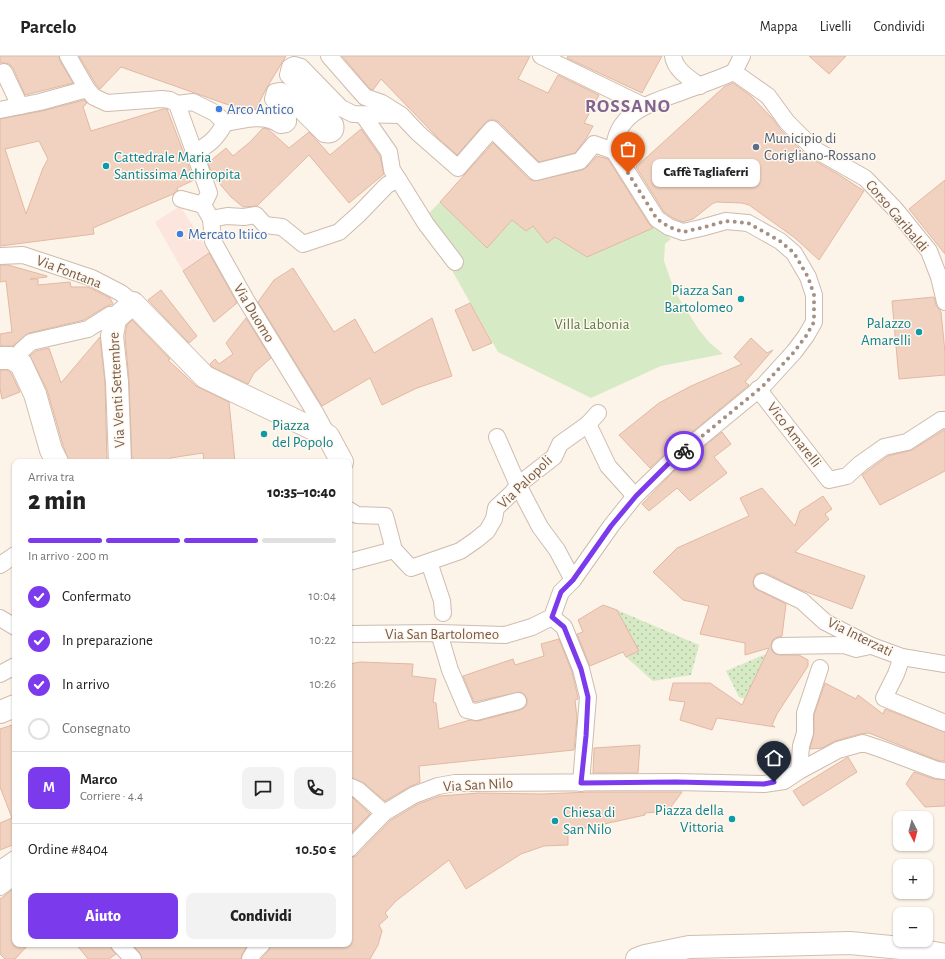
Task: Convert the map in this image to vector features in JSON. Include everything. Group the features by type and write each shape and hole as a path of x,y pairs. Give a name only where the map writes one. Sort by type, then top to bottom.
{"main road":[{"path":"134,303 204,377 328,436 341,459"},
{"name":"Via Venti Settembre","path":"120,459 117,382 112,336 115,319 134,303"},
{"path":"0,358 11,358 21,364 35,394 55,459"},
{"path":"0,712 12,707"},
{"path":"637,959 645,956 689,948 850,944 911,949 945,955"}],"street":[{"path":"68,56 87,89 94,96 107,103 162,99 170,100 177,104 193,102 215,113 224,123"},
{"path":"329,56 365,97 382,103 401,115 418,133 458,168 492,129 536,172 580,161 594,144 614,151"},
{"path":"541,56 644,106"},
{"path":"673,56 676,65 685,76 700,86"},
{"path":"742,56 734,72 644,106 631,116 619,129 614,140 614,151 657,219 669,227 683,232 726,221 748,223 780,241 794,253 808,277 814,295 814,322 794,352 763,386 668,464 636,496 611,526 573,580 561,592 552,617 564,627 581,669 588,697 581,783 676,782 764,784 784,781 799,771 838,750 863,743 945,772"},
{"path":"224,123 264,118 280,125 286,124 288,122 288,118 273,99 275,92 281,91 324,134 329,135 333,133 336,129 335,124 288,75 290,61 301,67 341,108 353,114 401,115"},
{"path":"0,74 4,72 20,106"},
{"name":"Corso Garibaldi","path":"734,72 768,96 787,122 814,149 865,178 895,210 929,251 939,277 945,302"},
{"path":"0,110 40,102 87,89"},
{"path":"177,104 209,193 203,205 181,199"},
{"path":"363,115 389,152 392,170 426,224 455,262"},
{"path":"194,153 209,145 219,134 224,123"},
{"path":"211,219 227,216 244,217 256,215 265,225 282,227 303,244 339,232 387,185 398,178"},
{"name":"Via Duomo","path":"203,205 211,219 212,241 328,436"},
{"name":"Via Fontana","path":"0,256 23,255 92,278 121,293 134,303"},
{"path":"21,351 31,342 88,330 110,315 115,319"},
{"name":"Vico Amarelli","path":"758,389 830,480 847,476 860,464 884,447 907,442 941,420 945,420"},
{"name":"Via Palopoli","path":"352,512 357,514 385,516 394,550 411,568 460,551 487,531 494,519 496,508 513,492 518,485 554,457 560,444 593,419 608,466 636,496"},
{"path":"497,436 518,485 540,527 557,550 573,580"},
{"path":"352,561 394,550"},
{"path":"0,566 12,557"},
{"path":"429,562 442,601 443,613"},
{"name":"Via Interzati","path":"762,582 802,601 825,622 872,646 902,657 945,664"},
{"name":"Via San Bartolomeo","path":"352,634 439,633 505,635 532,627 552,617"},
{"path":"0,618 12,625"},
{"path":"439,633 450,670 466,710 476,712 518,701"},
{"path":"780,646 844,645 856,649 872,646"},
{"path":"902,657 896,674 884,698 945,723"},
{"path":"0,674 12,668"},
{"path":"799,771 801,746 804,733 804,713 820,668"},
{"name":"Via San Nilo","path":"352,847 384,813 414,795 438,786 455,783 581,783"},
{"path":"352,787 358,790 384,813"},
{"path":"0,869 12,861"},
{"path":"0,887 12,878"},
{"path":"122,947 133,959"},
{"path":"250,959 259,947"}],"shaded area":[{"name":"Mercato Itiico","path":"180,206 210,253 183,271 155,222"}],"green space":[{"name":"Villa Labonia","path":"440,202 487,248 512,220 526,231 533,226 547,243 555,237 587,257 656,226 671,239 665,244 664,261 675,292 699,330 710,343 723,354 661,366 591,398 498,352 423,219"},
{"path":"617,610 699,645 691,675 653,681 626,657 639,651"},
{"path":"766,654 745,699 739,697 726,671"}],"building":[{"path":"0,56 59,56 60,61 73,83 25,95 13,68 9,64 0,63"},
{"path":"79,56 286,56 256,109 243,110 121,67 100,89"},
{"path":"342,56 530,56 518,79 548,93 558,75 599,95 584,123 593,126 575,153 539,162 499,122 489,120 457,155 436,136 381,79 373,90 370,89"},
{"path":"568,56 662,56 642,93 567,58"},
{"path":"809,56 846,56 829,74"},
{"path":"733,83 751,96 772,118 780,129 807,156 864,191 819,260 795,238 749,205 742,203 716,202 693,219 683,222 673,218 664,212 636,167 724,87"},
{"path":"84,100 87,103 83,107 91,131 167,109 194,180 177,188 178,190 173,194 93,228 94,234 0,246 0,119 42,111","holes":["39,141 48,159 43,168 26,214 5,149"]},
{"path":"263,128 268,129 289,148 309,132 330,155 361,129 380,156 384,174 349,203 309,155 257,206 243,207 231,197 213,176 208,163 226,148 233,156 250,142"},
{"path":"493,143 529,179 534,181 582,170 587,167 597,156 608,159 653,228 587,257 555,237 547,243 533,226 526,231 512,220 487,248 440,202"},
{"path":"945,180 945,254 909,209"},
{"path":"209,253 237,303 214,322 183,271"},
{"path":"0,265 8,265 47,276 30,279 38,279 38,285 70,282 71,287 88,287 110,298 113,304 105,307 84,320 29,333 13,346 0,346 0,334 12,332 6,281 0,282"},
{"path":"293,268 334,332 355,319 374,353 432,318 452,376 417,388 382,405 370,378 322,406 258,302 274,280"},
{"path":"161,290 197,336 189,343 148,300"},
{"name":"Palazzo Amarelli","path":"934,297 936,305 941,312 945,352 945,375 899,379 892,301"},
{"path":"470,303 492,343 473,351 455,310"},
{"path":"246,318 271,358 254,373 248,384 212,367 210,364 215,359 219,364 233,354 226,343"},
{"path":"132,320 170,359 168,360 196,386 229,402 235,459 204,459 203,453 170,459 132,459 129,381 125,336 127,325"},
{"path":"100,337 105,383 107,459 68,459 47,390 30,356 36,351 49,348 61,383"},
{"path":"751,338 767,353 773,350 745,382 749,385 650,468 619,435 659,403 691,386 742,364 734,357"},
{"path":"0,370 8,370 11,373 20,392 2,399 0,389"},
{"path":"944,430 945,471 880,505 862,475 888,456 912,450"},
{"path":"722,432 731,444 714,457 727,473 690,501 677,488 649,511 642,504 674,471"},
{"path":"762,488 795,526 800,511 823,496 832,509 825,514 829,519 795,552 865,576 852,609 796,588 766,573 756,574 753,582 754,588 786,604 782,636 775,638 772,641 772,651 775,654 780,655 799,655 808,660 808,666 777,714 772,725 775,727 717,718 712,730 680,720 685,702 669,700 673,683 710,683 742,705 769,648 745,655 745,643 700,634 709,606 683,600 653,572 677,548 749,516 740,498"},
{"path":"603,605 617,610 639,651 626,657 623,652 590,666 577,634 583,632 578,620"},
{"path":"559,639 572,672 578,698 575,700 577,718 574,750 419,766 420,782 385,801 364,783 352,778 352,663 360,662 413,664 412,676 436,679 433,702 436,703 439,729 470,720 478,721 524,708 527,704 527,699 524,694 520,692 474,702 463,676 513,659 515,665 544,656 541,644"},
{"path":"825,683 856,699 858,695 883,714 885,709 945,732 945,761 939,761 869,733 835,741 822,748 810,749 814,733 814,715"},
{"path":"12,725 12,818 0,787 0,729"},
{"path":"640,745 638,773 593,773 594,748"},
{"path":"848,757 857,772 803,806 793,791"},
{"path":"914,772 934,779 945,780 945,806 925,807 906,784"},
{"path":"591,792 682,792 668,811 645,813 645,815 568,832 568,845 544,846 521,854 466,889 449,860 396,901 385,913 388,917 379,925 382,931 378,945 370,959 261,959 270,947 352,947 352,857 356,856 390,821 418,804 440,796 479,793 542,794"},
{"path":"352,798 370,814 352,832"},
{"path":"12,818 12,845 0,850 0,823"},
{"path":"12,890 12,947 26,947 15,959 5,959 0,954 0,899"},
{"path":"78,947 111,947 116,954 109,959 88,959"},
{"path":"135,947 247,947 242,954 241,959 142,959 140,953"}],"way so far":[{"path":"628,173 657,219 669,227 683,232 726,221 748,223 780,241 794,253 808,277 814,295 814,322 794,352 763,386 684,451"}],"place":[{"name":"Arco Antico","path":"219,109"},
{"name":"Municipio di Corigliano-Rossano","path":"756,147"},
{"name":"Cattedrale Maria Santissima Achiropita","path":"106,166"},
{"name":"Caffè Tagliaferri","path":"628,173"},
{"name":"Mercato Itiico","path":"180,234"},
{"name":"Piazza San Bartolomeo","path":"741,299"},
{"name":"Palazzo Amarelli","path":"919,332"},
{"name":"Piazza del Popolo","path":"264,434"},
{"name":"Piazza della Vittoria","path":"732,819"},
{"name":"Chiesa di San Nilo","path":"555,821"}],"district":[{"name":"ROSSANO","path":"628,106"}],"route":[{"path":"684,451 668,464 636,496 611,526 573,580 561,592 552,617 564,627 581,669 588,697 581,783 676,782 764,784 774,782"}]}
